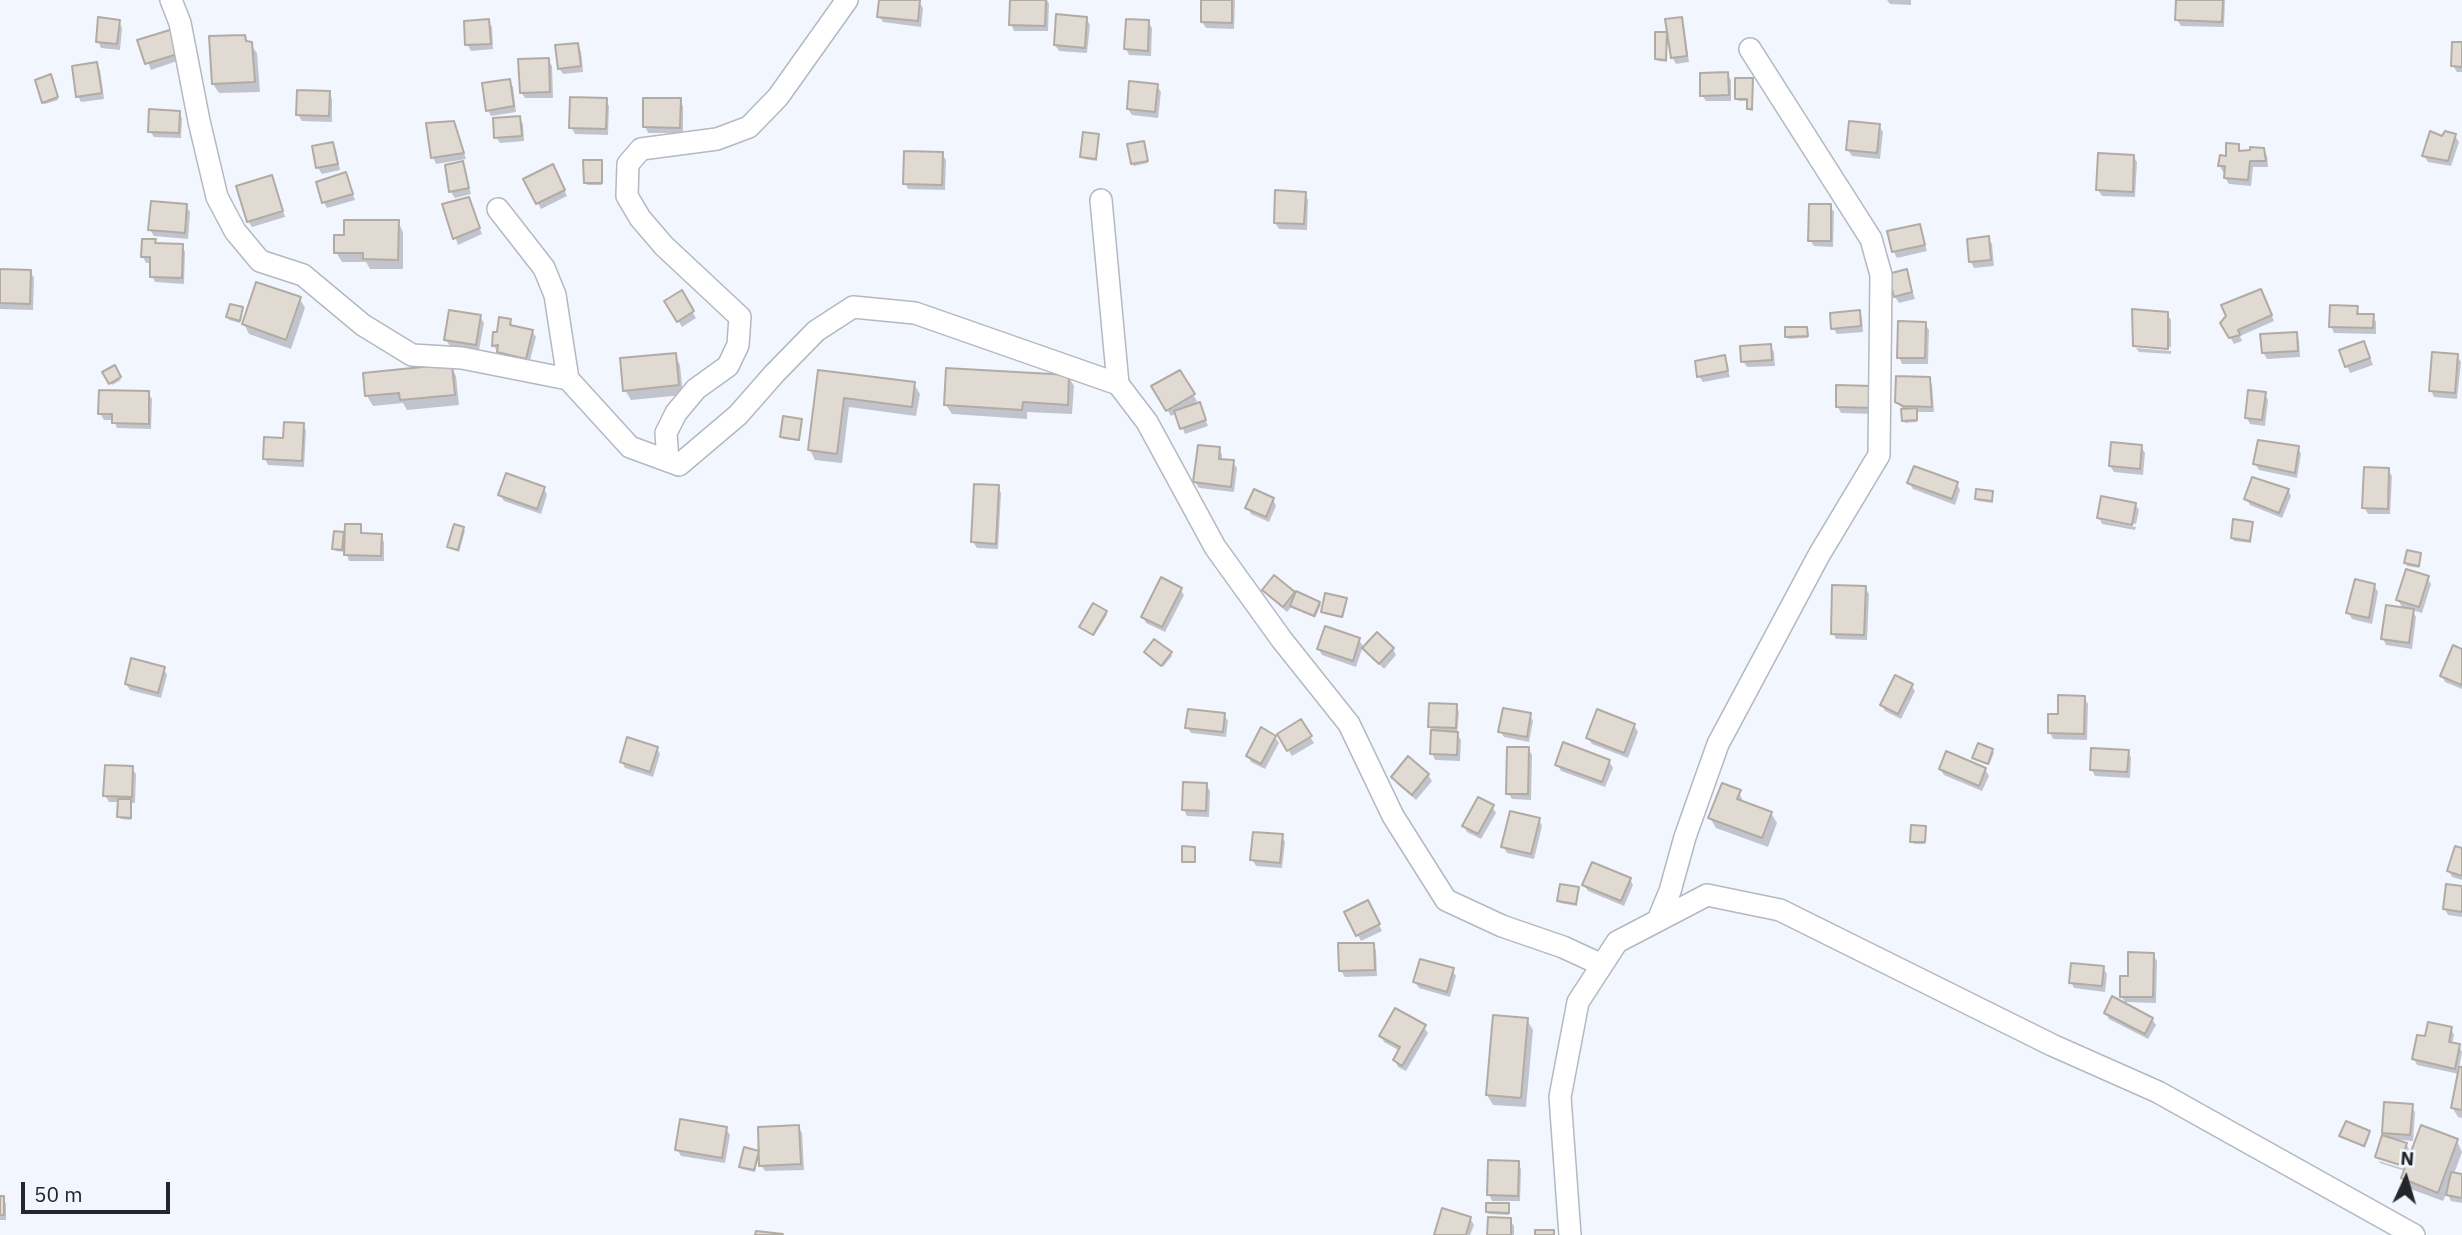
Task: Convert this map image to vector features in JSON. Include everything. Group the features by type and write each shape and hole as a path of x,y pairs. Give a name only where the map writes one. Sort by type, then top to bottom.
{"street":[{"path":"172,0 180,23 217,197 235,231 260,261 303,275 363,325 412,355 462,358 569,379"},
{"path":"668,461 666,433 676,414 696,389 728,366 738,345 740,317 664,246 640,218 627,196 628,164 642,149 716,139 749,127 778,97 846,0"},
{"path":"1658,920 1718,744 1819,555 1879,455 1881,275 1871,239 1750,49"},
{"path":"1101,201 1118,384 1147,422 1215,547 1282,640 1349,724 1393,816 1446,900 1502,926 1563,947 1602,965"},
{"path":"498,209 544,268 555,295 569,379 630,447 679,465 738,415 816,331 853,307 915,313 1118,384"},
{"path":"1570,1235 1560,1097 1578,1002 1617,942 1707,895 1780,911 2052,1045 2158,1091 2414,1235"}],"building":[{"path":"879,0 920,0 918,21 877,17"},
{"path":"1010,0 1046,0 1045,26 1009,25"},
{"path":"1201,0 1232,0 1232,23 1201,22"},
{"path":"2176,0 2223,0 2222,22 2175,20"},
{"path":"1056,14 1087,17 1085,48 1054,45"},
{"path":"98,17 120,20 117,44 96,42"},
{"path":"1682,17 1687,56 1671,58 1665,19"},
{"path":"489,19 491,44 465,45 464,21"},
{"path":"1126,19 1149,20 1148,51 1124,49"},
{"path":"173,29 181,53 145,64 137,40"},
{"path":"1655,32 1667,32 1666,60 1655,59"},
{"path":"245,35 246,41 252,42 255,82 212,84 209,36"},
{"path":"2452,42 2462,42 2462,67 2451,66"},
{"path":"578,43 581,66 558,69 555,45"},
{"path":"549,58 550,92 520,93 518,59"},
{"path":"97,62 102,93 76,97 72,66"},
{"path":"1728,72 1729,95 1700,96 1700,73"},
{"path":"51,74 58,97 42,103 35,80"},
{"path":"1735,78 1753,78 1752,109 1747,109 1747,99 1735,99"},
{"path":"510,79 514,106 486,111 482,83"},
{"path":"1129,81 1158,84 1155,112 1127,109"},
{"path":"297,90 330,91 329,116 296,115"},
{"path":"570,97 607,98 606,129 569,128"},
{"path":"643,98 681,98 680,128 643,127"},
{"path":"149,109 180,111 179,133 148,132"},
{"path":"520,116 522,136 494,138 493,118"},
{"path":"454,121 464,153 431,158 426,123"},
{"path":"1849,121 1880,124 1877,153 1846,150"},
{"path":"2430,131 2442,136 2445,131 2456,134 2448,161 2422,156"},
{"path":"1083,132 1099,134 1096,159 1080,157"},
{"path":"1144,141 1148,161 1131,164 1127,144"},
{"path":"333,142 338,164 316,168 312,146"},
{"path":"2226,143 2239,144 2239,151 2250,150 2250,147 2264,148 2266,161 2250,161 2248,180 2224,178 2225,166 2218,166 2220,155 2226,156"},
{"path":"904,151 943,152 942,185 903,184"},
{"path":"2098,153 2134,155 2133,192 2096,190"},
{"path":"583,160 602,160 602,183 584,183"},
{"path":"463,161 469,188 449,192 445,165"},
{"path":"553,164 565,190 536,204 523,179"},
{"path":"346,172 353,194 322,203 316,182"},
{"path":"272,175 283,211 247,222 236,186"},
{"path":"1275,190 1306,192 1304,224 1274,223"},
{"path":"469,197 480,228 453,239 442,204"},
{"path":"151,201 187,204 185,233 148,230"},
{"path":"1809,204 1831,204 1831,241 1808,241"},
{"path":"344,220 399,220 398,260 363,259 363,253 334,253 334,235 344,235"},
{"path":"1920,224 1925,245 1892,252 1887,231"},
{"path":"1989,236 1991,260 1969,262 1967,239"},
{"path":"142,239 156,239 155,243 183,244 182,278 150,277 150,257 141,257"},
{"path":"0,269 31,270 30,304 0,303"},
{"path":"1907,269 1912,292 1894,297 1888,274"},
{"path":"256,282 301,297 286,340 242,324"},
{"path":"2261,289 2272,315 2238,330 2240,335 2229,338 2220,323 2226,316 2221,305"},
{"path":"682,290 694,311 677,322 664,301"},
{"path":"230,304 243,307 240,321 226,317"},
{"path":"2330,305 2358,306 2357,314 2374,314 2373,328 2329,327"},
{"path":"2132,309 2168,312 2168,349 2133,346"},
{"path":"449,310 481,315 476,345 444,340"},
{"path":"1860,310 1861,326 1831,329 1830,313"},
{"path":"499,317 511,319 510,325 533,330 526,359 497,352 498,345 492,346 493,332 497,332"},
{"path":"1898,321 1926,322 1925,358 1897,358"},
{"path":"1785,327 1807,327 1808,336 1785,337"},
{"path":"2297,332 2298,351 2262,353 2260,334"},
{"path":"2364,341 2370,358 2345,367 2339,350"},
{"path":"1771,344 1772,360 1741,362 1740,346"},
{"path":"2432,352 2458,354 2455,393 2429,391"},
{"path":"676,353 679,385 623,391 620,358"},
{"path":"1725,355 1728,371 1697,377 1695,361"},
{"path":"452,364 455,395 400,400 399,393 365,396 363,373"},
{"path":"115,365 121,377 109,384 102,372"},
{"path":"946,368 1069,375 1068,405 1023,402 1022,410 944,405"},
{"path":"818,370 915,382 912,407 844,398 837,454 808,450"},
{"path":"1180,370 1195,394 1166,411 1151,386"},
{"path":"1896,376 1930,377 1932,407 1903,406 1895,402"},
{"path":"1836,385 1873,386 1873,408 1836,407"},
{"path":"99,390 149,391 149,424 112,423 112,414 98,414"},
{"path":"2248,390 2266,392 2262,420 2245,418"},
{"path":"1200,402 1206,420 1180,429 1174,411"},
{"path":"1917,408 1917,420 1902,421 1901,409"},
{"path":"783,416 802,419 799,440 780,437"},
{"path":"284,422 304,423 302,461 263,459 264,437 283,438"},
{"path":"2258,440 2299,446 2295,473 2253,464"},
{"path":"2111,442 2142,445 2140,469 2109,466"},
{"path":"1198,445 1220,447 1219,459 1234,460 1231,487 1193,482"},
{"path":"1914,466 1958,482 1952,499 1907,483"},
{"path":"2364,467 2389,468 2388,509 2362,508"},
{"path":"506,473 545,487 537,509 498,495"},
{"path":"2252,477 2289,489 2279,513 2244,499"},
{"path":"974,484 999,485 996,544 971,542"},
{"path":"1254,489 1274,498 1266,517 1245,508"},
{"path":"1976,489 1993,491 1992,501 1975,499"},
{"path":"2101,496 2136,503 2132,525 2097,518"},
{"path":"2233,519 2253,522 2250,541 2231,538"},
{"path":"345,524 361,524 361,533 382,534 381,556 344,555"},
{"path":"454,524 464,527 458,550 447,547"},
{"path":"334,531 344,532 342,550 332,549"},
{"path":"2407,550 2421,553 2419,566 2404,563"},
{"path":"2406,569 2429,576 2419,607 2396,600"},
{"path":"1274,575 1295,592 1283,607 1262,590"},
{"path":"1161,577 1182,588 1162,627 1141,617"},
{"path":"2355,579 2375,584 2369,618 2346,613"},
{"path":"1832,585 1866,586 1864,635 1831,634"},
{"path":"1296,591 1320,602 1314,616 1290,606"},
{"path":"1325,593 1347,598 1342,617 1321,612"},
{"path":"1093,603 1107,611 1093,635 1079,627"},
{"path":"2386,605 2414,609 2409,643 2381,639"},
{"path":"1325,626 1360,638 1353,661 1317,649"},
{"path":"1377,632 1394,648 1379,664 1362,648"},
{"path":"1154,639 1172,652 1161,666 1144,652"},
{"path":"2453,645 2462,649 2462,685 2440,676"},
{"path":"131,658 165,667 158,693 125,684"},
{"path":"1895,675 1913,684 1898,714 1880,705"},
{"path":"2058,695 2085,696 2084,734 2048,733 2048,714 2058,714"},
{"path":"1429,703 1457,704 1456,728 1428,727"},
{"path":"1503,708 1531,713 1527,737 1498,732"},
{"path":"1188,709 1225,713 1223,732 1185,728"},
{"path":"1597,709 1635,724 1624,753 1586,738"},
{"path":"1301,719 1312,736 1287,751 1277,734"},
{"path":"1261,727 1276,736 1261,764 1246,756"},
{"path":"1431,730 1458,732 1457,755 1430,754"},
{"path":"627,737 658,747 650,772 620,762"},
{"path":"1563,742 1610,760 1602,782 1555,765"},
{"path":"1978,743 1993,749 1988,764 1972,758"},
{"path":"1507,747 1529,747 1528,794 1506,794"},
{"path":"2091,748 2129,750 2127,772 2090,770"},
{"path":"1946,751 1986,768 1979,786 1939,769"},
{"path":"1408,756 1429,774 1412,795 1391,777"},
{"path":"105,765 133,766 132,797 103,796"},
{"path":"1183,782 1207,783 1206,811 1182,810"},
{"path":"1722,783 1741,790 1737,799 1772,812 1762,838 1708,818"},
{"path":"1478,797 1494,805 1478,834 1462,826"},
{"path":"118,799 131,799 131,818 117,817"},
{"path":"1510,811 1540,818 1531,854 1501,847"},
{"path":"1911,825 1926,826 1925,842 1910,842"},
{"path":"1253,832 1283,834 1280,863 1250,860"},
{"path":"1182,846 1195,847 1195,862 1182,862"},
{"path":"2455,846 2462,848 2462,876 2447,871"},
{"path":"1592,862 1631,878 1621,901 1582,885"},
{"path":"1560,884 1579,887 1576,904 1557,901"},
{"path":"2446,884 2462,886 2462,912 2443,909"},
{"path":"1368,900 1380,924 1356,936 1344,912"},
{"path":"1338,943 1374,943 1375,970 1339,971"},
{"path":"2128,952 2154,953 2153,997 2120,997 2120,976 2128,976"},
{"path":"1420,959 1454,968 1447,992 1413,982"},
{"path":"2071,963 2104,966 2102,986 2069,983"},
{"path":"2112,996 2153,1018 2145,1034 2104,1013"},
{"path":"1395,1008 1426,1025 1402,1066 1393,1060 1400,1047 1379,1036"},
{"path":"1493,1015 1528,1018 1521,1098 1486,1095"},
{"path":"2428,1022 2452,1027 2449,1042 2460,1044 2455,1069 2412,1059 2417,1035 2425,1036"},
{"path":"2459,1067 2462,1067 2462,1110 2451,1108"},
{"path":"2384,1102 2413,1104 2410,1135 2382,1133"},
{"path":"680,1119 727,1127 722,1158 675,1150"},
{"path":"2346,1121 2370,1131 2364,1146 2339,1136"},
{"path":"799,1125 801,1164 759,1166 758,1127"},
{"path":"2421,1125 2458,1139 2438,1193 2401,1178"},
{"path":"2382,1135 2407,1143 2400,1165 2375,1157"},
{"path":"744,1147 759,1151 754,1170 739,1167"},
{"path":"1488,1160 1519,1161 1518,1196 1487,1195"},
{"path":"2451,1172 2462,1174 2462,1198 2446,1195"},
{"path":"0,1196 4,1196 4,1215 0,1215"},
{"path":"1486,1203 1509,1203 1509,1213 1486,1212"},
{"path":"1442,1208 1471,1217 1466,1235 1434,1235"},
{"path":"1488,1217 1511,1218 1511,1235 1487,1235"},
{"path":"1535,1230 1554,1230 1554,1235 1535,1235"},
{"path":"756,1231 783,1234 755,1235"}]}
